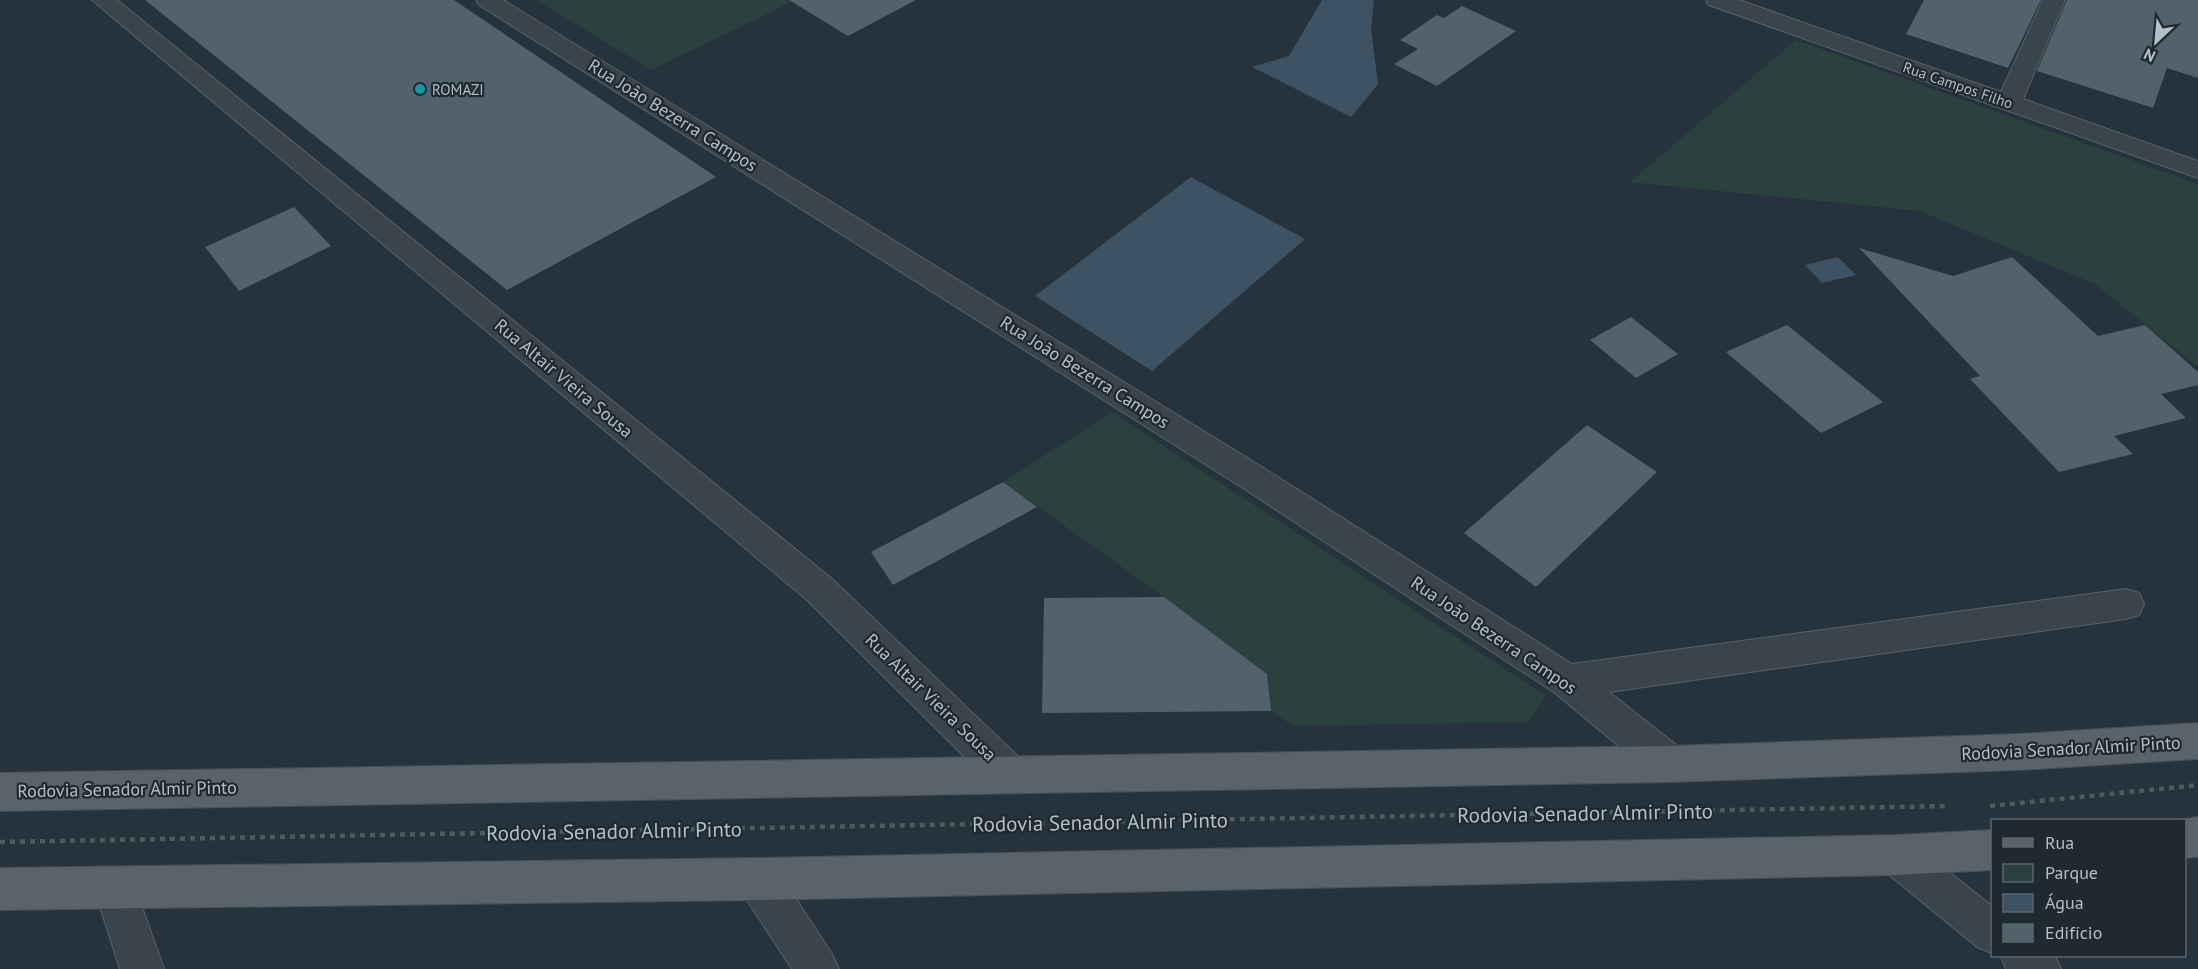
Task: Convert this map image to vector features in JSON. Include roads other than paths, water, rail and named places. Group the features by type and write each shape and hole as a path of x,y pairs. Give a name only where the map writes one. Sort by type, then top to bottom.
{"main road":[{"name":"Rodovia Senador Almir Pinto","path":"0,792 1670,764 2018,752 2198,741"},
{"path":"0,889 758,879 1896,855 1991,850"}],"street":[{"name":"Rua Altair Vieira Sousa","path":"103,0 364,212 819,589 1010,775"},
{"name":"Rua João Bezerra Campos","path":"487,0 1258,481 1568,681 1670,764"},
{"name":"Rua Campos Filho","path":"1717,0 2198,170"},
{"path":"2009,103 2054,0"},
{"path":"1568,681 2126,604"},
{"path":"1896,855 1991,931"},
{"path":"758,879 817,969"},
{"path":"115,888 142,969"},
{"path":"2023,957 2039,969"}],"water":[{"path":"1322,0 1374,0 1371,29 1378,84 1351,117 1252,67 1289,56"},
{"path":"1191,177 1305,239 1152,371 1035,296"},
{"path":"1838,257 1856,275 1822,283 1805,265"}],"place":[{"name":"ROMAZI","path":"420,89"}]}
